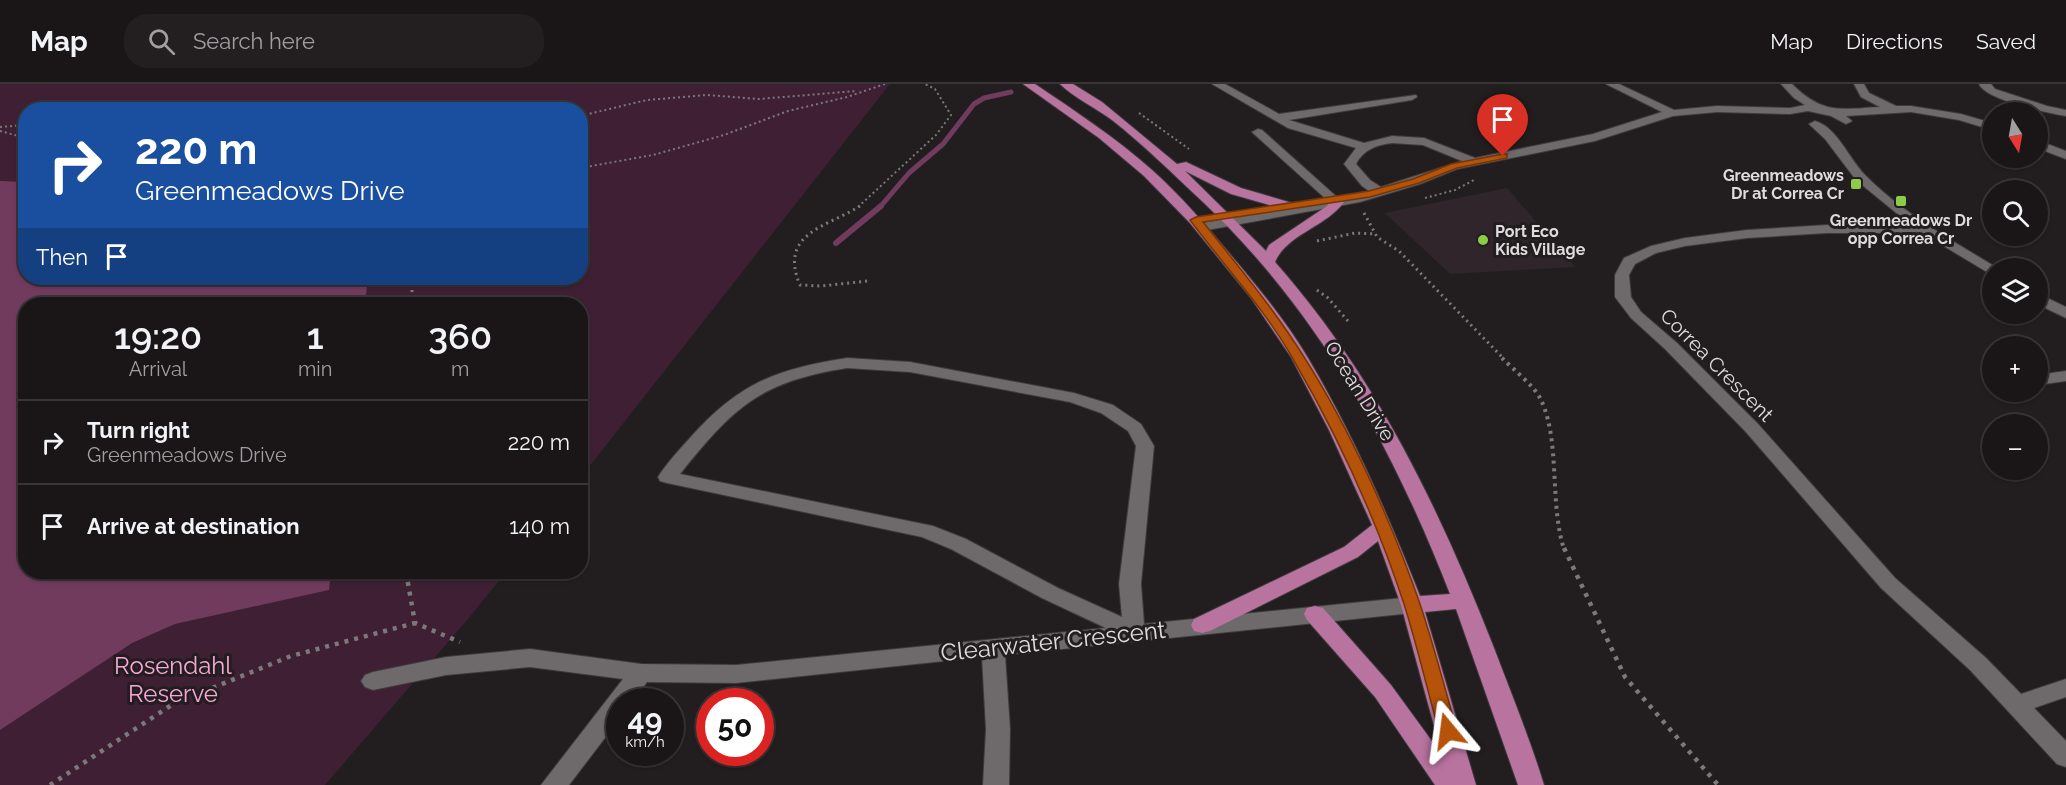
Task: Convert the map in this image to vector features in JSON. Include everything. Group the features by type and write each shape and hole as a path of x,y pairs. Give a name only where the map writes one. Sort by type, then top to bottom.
{"main road":[{"name":"Ocean Drive","path":"1028,84 1102,136 1148,173 1199,224 1256,295 1299,357 1338,430 1383,527 1412,605 1463,785"},
{"name":"Ocean Drive","path":"1065,84 1121,119 1229,219 1293,290 1337,352 1383,424 1428,513 1521,750 1531,785"},
{"path":"1163,158 1236,191 1287,206"},
{"path":"1268,262 1274,248 1332,209 1334,200"},
{"path":"1202,625 1351,552 1383,527"},
{"name":"Clearwater Crescent","path":"1412,605 1464,600"},
{"path":"1315,614 1383,691 1449,785"}],"street":[{"path":"1217,84 1277,118 1306,131 1363,146 1392,140 1414,140 1437,146 1472,161"},
{"path":"1611,84 1672,113"},
{"path":"1786,84 1798,96 1820,109"},
{"path":"1859,84 1865,95 1897,111"},
{"path":"1986,84 1985,88 1991,91 2045,110 2066,113"},
{"path":"1277,118 1412,96"},
{"path":"1798,96 1802,108"},
{"path":"1792,114 1802,108 1820,109 1834,113 1846,121"},
{"path":"1229,219 1287,206 1360,198 1472,161 1553,147 1618,131 1672,113 1709,109 1761,111 1792,114 1829,131 1860,177 1925,229 1982,265"},
{"path":"1829,131 1846,121 1897,111"},
{"path":"1834,113 1928,111 1982,124"},
{"path":"1258,132 1334,200"},
{"path":"1363,146 1353,156 1350,164 1374,193"},
{"path":"2048,148 2066,155"},
{"path":"1199,224 1334,200"},
{"name":"Correa Crescent","path":"1925,229 1872,227 1747,234 1651,250 1629,261 1622,275 1623,297 1636,315 1671,346 1752,428 1888,583 2018,704 2066,757"},
{"path":"2048,304 2066,314"},
{"path":"847,363 890,364 1074,398 1107,409 1122,419 1135,428 1145,446 1130,584 1134,632 1053,594 945,537 926,531 666,477 732,403 771,380 807,369 847,363"},
{"path":"2048,378 2066,376"},
{"name":"Clearwater Crescent","path":"373,681 446,666 530,658 641,673 736,674 1412,605"},
{"path":"993,647 998,729 996,785"},
{"path":"554,785 641,673"},
{"path":"2018,704 2066,688"}],"path":[{"path":"588,114 646,100 707,95 759,99 789,98 859,91 885,84"},
{"path":"868,281 822,286 800,285 794,271 797,246 814,229 858,207 936,135 951,115 935,89 925,84"},
{"path":"588,167 653,155 724,135 788,111 847,97 859,91"},
{"path":"1134,110 1192,152"},
{"path":"0,127 18,126"},
{"path":"0,131 18,136"},
{"path":"1423,198 1455,190 1476,179"},
{"path":"1370,209 1364,213 1375,234 1398,251 1540,397 1548,418 1559,537 1567,557 1625,677 1718,785"},
{"path":"1289,238 1308,242 1355,233 1375,234"},
{"path":"1311,285 1328,298 1347,321"},
{"path":"407,579 415,623"},
{"path":"50,785 173,704 291,656 415,623 468,646"}],"shaded area":[{"path":"0,181 18,182 18,285 367,285 366,297 18,297 18,579 330,579 329,590 175,624 132,643 0,730"},
{"name":"Port Eco Kids Village","path":"1507,188 1575,267 1450,274 1385,213"}],"green space":[{"name":"Rosendahl Reserve","path":"0,84 890,84 588,468 588,297 18,297 18,579 500,579 325,785 0,785"}],"waterway":[{"path":"881,206 909,173 943,144 974,104 984,98 1011,92"},
{"path":"836,243 881,206"}],"place":[{"name":"Greenmeadows Dr at Correa Cr","path":"1856,184"},
{"name":"Greenmeadows Dr opp Correa Cr","path":"1901,201"},
{"name":"Port Eco Kids Village","path":"1483,240"}],"route":[{"path":"1448,731 1412,605 1381,522 1338,430 1299,357 1256,295 1196,220 1351,195 1370,194 1416,181 1454,166 1503,156"}]}
